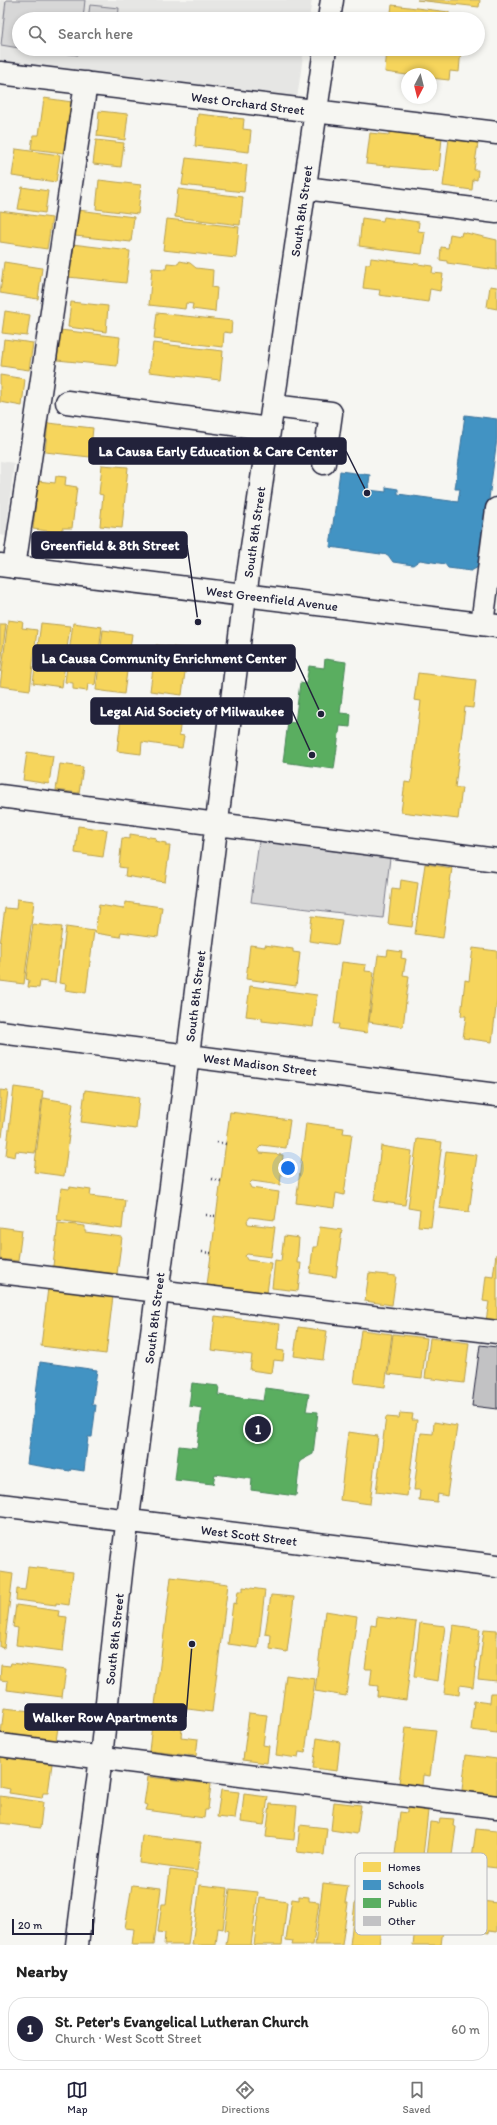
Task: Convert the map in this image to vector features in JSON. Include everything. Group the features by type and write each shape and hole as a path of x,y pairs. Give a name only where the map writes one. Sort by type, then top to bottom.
{"street":[{"path":"330,12 332,0"},
{"name":"South 8th Street","path":"77,1945 101,1757 128,1521 245,595 324,56"},
{"name":"West Orchard Street","path":"0,73 497,133"},
{"path":"7,566 86,83"},
{"path":"305,188 497,212"},
{"path":"67,402 269,429"},
{"path":"272,406 331,413 324,464"},
{"path":"489,625 497,509"},
{"name":"West Greenfield Avenue","path":"7,566 489,625"},
{"path":"0,796 217,822 497,860"},
{"name":"West Madison Street","path":"0,1032 497,1095"},
{"path":"0,1272 497,1332"},
{"name":"West Scott Street","path":"0,1505 497,1566"},
{"path":"0,1745 497,1807"}],"path":[{"path":"217,1142 226,1144"},
{"path":"212,1179 221,1181"},
{"path":"206,1215 216,1216"},
{"path":"202,1252 212,1254"}],"shaded area":[{"path":"0,0 312,0 310,12 12,12 12,56 303,56 297,99 0,62"},
{"path":"6,0 85,0 84,12 12,12 12,47 1,45"},
{"path":"90,5 119,8 119,12 89,12"},
{"path":"0,461 14,463 6,536 0,535"},
{"path":"259,841 390,858 383,918 251,902"}],"building: Homes":[{"path":"417,0 480,0 479,7"},
{"path":"392,5 449,12 391,12"},
{"path":"386,56 460,56 459,72 450,71 449,80 437,79 437,68 401,68 401,74 385,72"},
{"path":"44,98 72,102 64,153 31,149 33,135 39,135"},
{"path":"99,111 128,114 125,140 97,136"},
{"path":"198,114 244,119 243,129 251,130 249,152 195,146"},
{"path":"389,132 442,137 439,171 366,164 370,133 389,135"},
{"path":"449,139 478,143 474,170 478,170 477,180 473,179 472,190 443,186"},
{"path":"96,140 124,143 121,167 93,164"},
{"path":"16,149 60,155 56,182 12,176"},
{"path":"186,158 247,165 244,192 182,185"},
{"path":"99,180 141,185 138,214 96,209"},
{"path":"22,187 48,191 45,213 18,209"},
{"path":"178,189 243,197 240,225 175,217"},
{"path":"78,210 134,217 131,242 75,236"},
{"path":"0,211 52,218 47,249 0,242"},
{"path":"384,217 419,222 418,231 425,232 422,254 359,246 362,218 383,221"},
{"path":"167,219 239,227 236,258 163,250"},
{"path":"462,232 497,240 497,270 447,263 447,261 440,260 441,247 448,248 450,234 461,236"},
{"path":"72,244 130,251 126,283 68,277"},
{"path":"371,258 433,266 432,273 443,274 440,291 430,289 428,302 379,295 380,290 363,288 366,264 370,264"},
{"path":"180,261 190,263 196,268 213,270 212,287 217,288 215,312 192,309 193,304 186,303 185,309 149,305 152,268 166,269 167,263 178,264"},
{"path":"4,262 42,268 38,299 0,293"},
{"path":"490,286 497,287 497,309 487,307"},
{"path":"71,302 108,306 106,332 68,327"},
{"path":"5,311 30,315 27,336 2,333"},
{"path":"157,313 232,321 231,333 224,332 223,347 154,339"},
{"path":"60,330 120,337 117,366 57,360"},
{"path":"4,339 33,343 29,370 1,366"},
{"path":"153,343 223,351 220,380 149,372"},
{"path":"0,375 25,379 22,406 0,402"},
{"path":"48,423 93,428 90,457 45,452"},
{"path":"102,465 128,467 122,528 100,526 103,495 99,494"},
{"path":"56,476 66,477 65,485 77,487 72,528 62,528 62,533 33,529 38,481 55,483"},
{"path":"8,620 23,622 22,628 37,630 30,690 0,686"},
{"path":"41,623 70,626 62,687 33,683"},
{"path":"73,623 102,627 95,685 88,684 87,691 73,689 73,683 65,682"},
{"path":"0,624 6,624 0,672"},
{"path":"103,630 132,634 124,694 96,690"},
{"path":"156,645 188,649 182,695 150,691"},
{"path":"418,673 476,680 473,708 465,707 455,788 462,788 458,819 401,812 405,782 411,783 421,701 414,700"},
{"path":"122,710 181,718 179,735 184,736 182,748 142,742 141,754 117,751"},
{"path":"27,752 53,756 49,784 23,780"},
{"path":"60,764 83,767 79,793 56,790"},
{"path":"78,826 107,830 103,857 75,853"},
{"path":"130,834 156,838 155,841 166,843 166,846 170,846 165,882 125,876 126,868 119,867 122,838 130,839"},
{"path":"425,864 452,868 443,938 415,934"},
{"path":"401,880 418,883 412,927 388,924 392,888 400,889"},
{"path":"17,899 34,901 24,984 0,981 0,944 5,908 16,909"},
{"path":"125,902 162,907 158,937 121,932 120,937 95,933 99,905 124,909"},
{"path":"312,916 342,920 338,945 309,941"},
{"path":"33,924 62,927 55,983 40,981 39,988 28,987 29,980 26,979"},
{"path":"66,927 94,931 86,993 65,990 66,984 59,983"},
{"path":"250,945 265,947 265,945 293,949 293,952 300,953 296,986 246,979"},
{"path":"473,948 497,951 497,999 492,1042 463,1038 466,1016 461,1016 465,980 469,981"},
{"path":"388,950 402,952 401,958 406,959 403,975 409,976 403,1027 369,1022 378,955 387,956"},
{"path":"342,962 366,965 365,971 374,972 367,1033 338,1029 339,1024 334,1024"},
{"path":"250,986 317,995 313,1027 262,1021 262,1018 246,1016"},
{"path":"14,1087 43,1091 35,1153 16,1151 15,1157 6,1155"},
{"path":"0,1090 8,1091 2,1137 0,1137"},
{"path":"85,1090 139,1097 136,1129 81,1122"},
{"path":"43,1098 73,1103 64,1176 34,1172"},
{"path":"230,1112 290,1120 286,1148 262,1145 258,1149 260,1153 283,1155 280,1185 252,1181 249,1184 251,1188 279,1192 275,1220 250,1217 247,1221 248,1224 275,1227 271,1257 247,1254 245,1256 247,1260 271,1263 267,1293 207,1285"},
{"path":"306,1123 344,1128 343,1133 352,1134 344,1195 336,1193 334,1208 296,1203"},
{"path":"417,1139 442,1142 431,1227 418,1226 420,1210 408,1208"},
{"path":"381,1146 412,1151 405,1205 374,1201"},
{"path":"446,1151 477,1155 469,1212 439,1208"},
{"path":"70,1187 91,1190 90,1196 125,1200 122,1229 57,1220 61,1188 69,1189"},
{"path":"58,1223 85,1226 85,1232 122,1237 117,1274 53,1266"},
{"path":"0,1227 22,1230 18,1261 0,1259"},
{"path":"320,1227 342,1230 336,1277 310,1273 313,1247 317,1247"},
{"path":"284,1236 299,1238 297,1263 301,1263 298,1291 272,1288 275,1260 281,1261"},
{"path":"496,1254 497,1322 486,1321 489,1302 483,1301 486,1276 493,1277"},
{"path":"369,1273 396,1276 392,1305 365,1301"},
{"path":"48,1288 113,1296 106,1354 41,1346"},
{"path":"215,1316 280,1324 277,1350 284,1351 283,1361 274,1360 272,1373 250,1370 252,1355 211,1350"},
{"path":"298,1327 327,1331 323,1360 294,1356"},
{"path":"361,1330 392,1334 385,1387 354,1383"},
{"path":"393,1334 427,1338 422,1378 388,1374"},
{"path":"430,1338 469,1343 464,1383 425,1378"},
{"path":"400,1413 413,1414 412,1420 417,1420 407,1496 376,1492 386,1417 399,1418"},
{"path":"434,1422 457,1426 447,1496 438,1494 437,1502 419,1500 420,1490 414,1490 421,1433 433,1434"},
{"path":"348,1432 378,1436 370,1504 340,1500"},
{"path":"28,1567 73,1572 69,1605 56,1603 56,1605 16,1600 17,1589 25,1590"},
{"path":"0,1572 13,1574 4,1648 0,1647"},
{"path":"171,1577 228,1584 212,1712 155,1705"},
{"path":"243,1587 265,1590 258,1648 228,1644 233,1603 236,1604 238,1591 243,1591"},
{"path":"271,1595 294,1597 287,1652 270,1649 271,1635 265,1634"},
{"path":"16,1605 59,1611 58,1616 67,1617 63,1651 16,1645 18,1628 13,1627"},
{"path":"325,1611 357,1616 346,1696 315,1691"},
{"path":"377,1617 416,1622 406,1700 377,1696 378,1686 370,1685 372,1669 365,1669 371,1625 376,1626"},
{"path":"420,1623 445,1626 438,1681 414,1677"},
{"path":"453,1625 480,1629 473,1687 460,1685 459,1695 444,1693"},
{"path":"484,1629 497,1630 497,1681 478,1679"},
{"path":"11,1663 66,1670 62,1697 7,1690 8,1681 0,1680 1,1665 10,1666"},
{"path":"286,1675 315,1679 305,1753 299,1752 298,1758 276,1755"},
{"path":"491,1693 497,1693 497,1733 471,1730 474,1701 490,1703"},
{"path":"4,1708 60,1714 56,1741 1,1733"},
{"path":"249,1713 267,1715 263,1745 269,1746 267,1763 243,1760"},
{"path":"152,1725 182,1729 181,1737 198,1739 196,1756 149,1751"},
{"path":"406,1727 436,1730 430,1776 423,1775 422,1786 399,1783"},
{"path":"317,1738 340,1742 337,1771 313,1768"},
{"path":"466,1755 497,1759 497,1795 462,1790"},
{"path":"0,1757 52,1764 48,1793 43,1793 42,1798 9,1793 10,1789 0,1787"},
{"path":"148,1777 211,1784 208,1810 205,1810 204,1818 146,1810 148,1805 144,1804"},
{"path":"221,1790 239,1792 235,1819 217,1817"},
{"path":"244,1794 268,1797 264,1825 241,1822"},
{"path":"0,1796 43,1802 40,1828 0,1823"},
{"path":"334,1802 361,1805 357,1834 331,1830"},
{"path":"270,1804 297,1806 294,1840 266,1837"},
{"path":"407,1808 428,1811 423,1853 395,1853 400,1812 407,1813"},
{"path":"440,1818 454,1819 453,1826 456,1827 452,1853 426,1853 430,1822 439,1823"},
{"path":"300,1825 327,1828 324,1855 297,1852"},
{"path":"476,1829 497,1831 497,1868 487,1867 487,1853 473,1853"},
{"path":"142,1835 201,1842 197,1871 139,1863"},
{"path":"170,1870 197,1873 188,1945 164,1945 165,1933 158,1932 162,1904 166,1904"},
{"path":"323,1883 348,1886 345,1903 348,1903 342,1945 315,1945"},
{"path":"132,1885 161,1888 154,1945 132,1945 134,1929 125,1928"},
{"path":"200,1885 228,1888 223,1929 218,1928 216,1945 192,1945"},
{"path":"230,1889 258,1892 251,1945 226,1945 228,1931 225,1930"},
{"path":"299,1896 309,1897 309,1901 319,1902 313,1945 292,1945 293,1941 286,1940 292,1899 299,1900"},
{"path":"260,1898 287,1902 282,1945 254,1945"},
{"path":"487,1902 497,1903 497,1932 489,1931 489,1933 487,1933"},
{"path":"355,1903 355,1935 380,1935 379,1945 350,1945"},
{"path":"414,1935 442,1935 441,1945 413,1945"}],"building: Schools":[{"path":"465,415 497,419 497,439 480,566 471,571 448,568 445,564 420,560 413,565 393,562 388,555 330,547 340,471 370,475 368,490 386,492 386,487 398,489 398,494 458,502 460,489 455,489"},
{"path":"40,1362 97,1370 92,1405 96,1405 92,1437 88,1437 84,1471 71,1469 70,1471 27,1464"}],"building: Public":[{"path":"325,659 346,662 340,713 351,714 350,727 340,726 334,769 283,762 288,722 295,723 300,683 306,684 309,666 324,668"},
{"path":"192,1383 219,1386 218,1395 263,1401 265,1388 309,1394 306,1411 318,1412 313,1454 300,1461 296,1496 251,1490 252,1479 215,1474 213,1484 175,1480 179,1446 197,1448 202,1408 189,1406"}],"building: Other":[{"path":"480,1345 497,1347 497,1409 472,1406"}],"place":[{"name":"La Causa Early Education & Care Center","path":"367,493"},
{"name":"Greenfield & 8th Street","path":"198,622"},
{"name":"La Causa Community Enrichment Center","path":"321,714"},
{"name":"Legal Aid Society of Milwaukee","path":"312,755"},
{"name":"St. Peter's Evangelical Lutheran Church","path":"258,1429"},
{"name":"Walker Row Apartments","path":"192,1644"}]}
